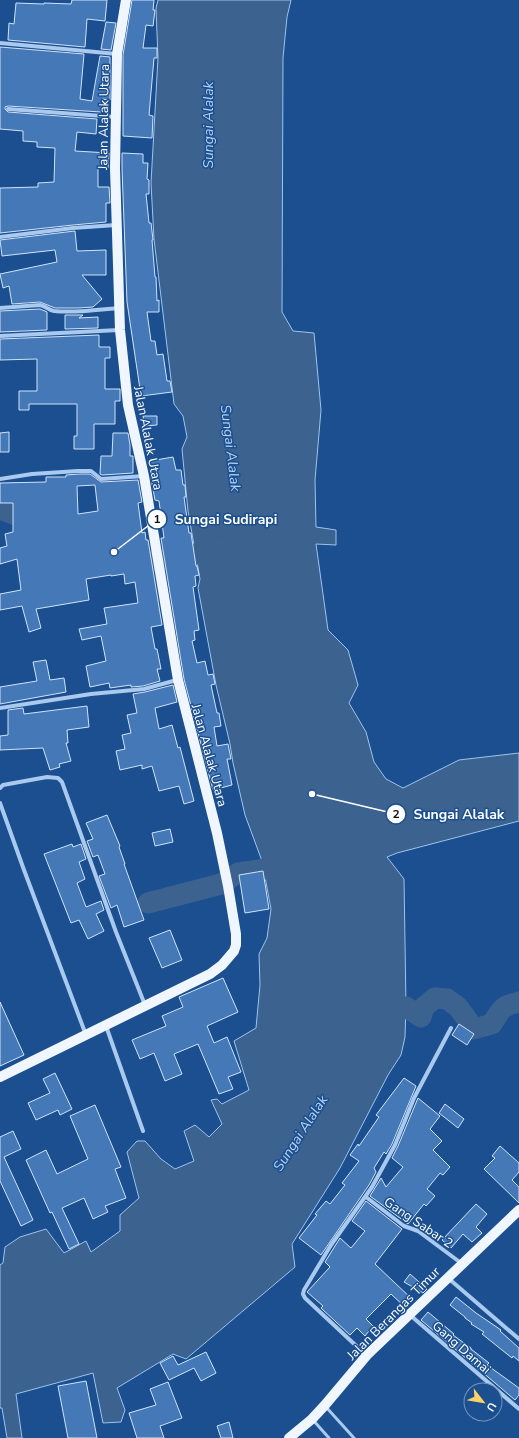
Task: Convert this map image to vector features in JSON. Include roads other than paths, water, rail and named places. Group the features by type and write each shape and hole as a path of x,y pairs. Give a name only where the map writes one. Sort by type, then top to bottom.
{"main road":[{"name":"Jalan Alalak Utara","path":"126,0 117,54 114,193 120,330 124,376 128,405 144,476 178,680 217,833 236,934 236,945 234,952 210,974 146,1007"},
{"path":"0,1077 146,1007"},
{"name":"Jalan Berangas Timur","path":"289,1438 312,1419 367,1355 519,1210"}],"street":[{"path":"0,43 117,54"},
{"path":"8,109 116,117"},
{"path":"0,237 73,228 116,225"},
{"path":"0,308 40,305 49,310 55,311 85,311 119,308"},
{"path":"0,336 120,330"},
{"path":"0,479 32,474 78,471 91,471 101,480 144,476"},
{"path":"0,708 91,694 144,689 178,680"},
{"path":"0,788 3,785 48,777 58,778 62,782 146,1007"},
{"path":"0,803 86,1035"},
{"path":"105,1026 143,1131"},
{"path":"367,1355 305,1298 303,1294 304,1290 372,1187 395,1145 414,1098 450,1028"},
{"name":"Gang Sabar 2","path":"366,1197 404,1226 418,1231 462,1263"},
{"path":"447,1278 519,1339"},
{"name":"Gang Damai","path":"410,1315 519,1409"}],"lane":[{"path":"325,1405 354,1438"},
{"path":"312,1419 329,1438"}],"water":[{"path":"158,0 291,0 287,17 283,58 282,312 293,331 314,333 321,410 315,480 316,527 336,530 336,545 316,544 328,630 348,650 358,685 349,703 366,732 374,762 386,779 403,788 459,760 519,753 519,821 397,853 387,857 404,879 406,1007 405,1037 401,1055 388,1075 340,1168 292,1244 295,1267 186,1359 173,1354 117,1388 125,1410 121,1422 103,1423 93,1373 16,1394 22,1438 7,1438 2,1408 0,1408 0,1265 3,1263 5,1247 20,1237 46,1229 64,1253 86,1241 91,1252 120,1231 120,1215 139,1198 127,1152 137,1141 145,1141 161,1159 175,1169 194,1161 184,1131 195,1125 209,1137 222,1124 211,1100 217,1099 222,1104 249,1090 234,1041 256,1028 260,985 259,954 267,938 271,909 262,861 245,815 216,685 198,588 200,579 188,511 182,449 187,437 183,416 174,404 154,239 151,183 158,58 156,8"}],"waterway":[{"path":"0,509 21,517 36,514 38,516"},
{"path":"123,563 129,565 196,554 224,547"},
{"path":"148,903 221,884 238,873 291,865"},
{"path":"378,1007 406,1007 421,1017 424,1007 435,998 447,999 458,1007 474,1029 492,1024 502,1009 519,1002"}],"place":[{"name":"Sungai Sudirapi","path":"114,552"},
{"name":"Sungai Alalak","path":"312,794"}]}
